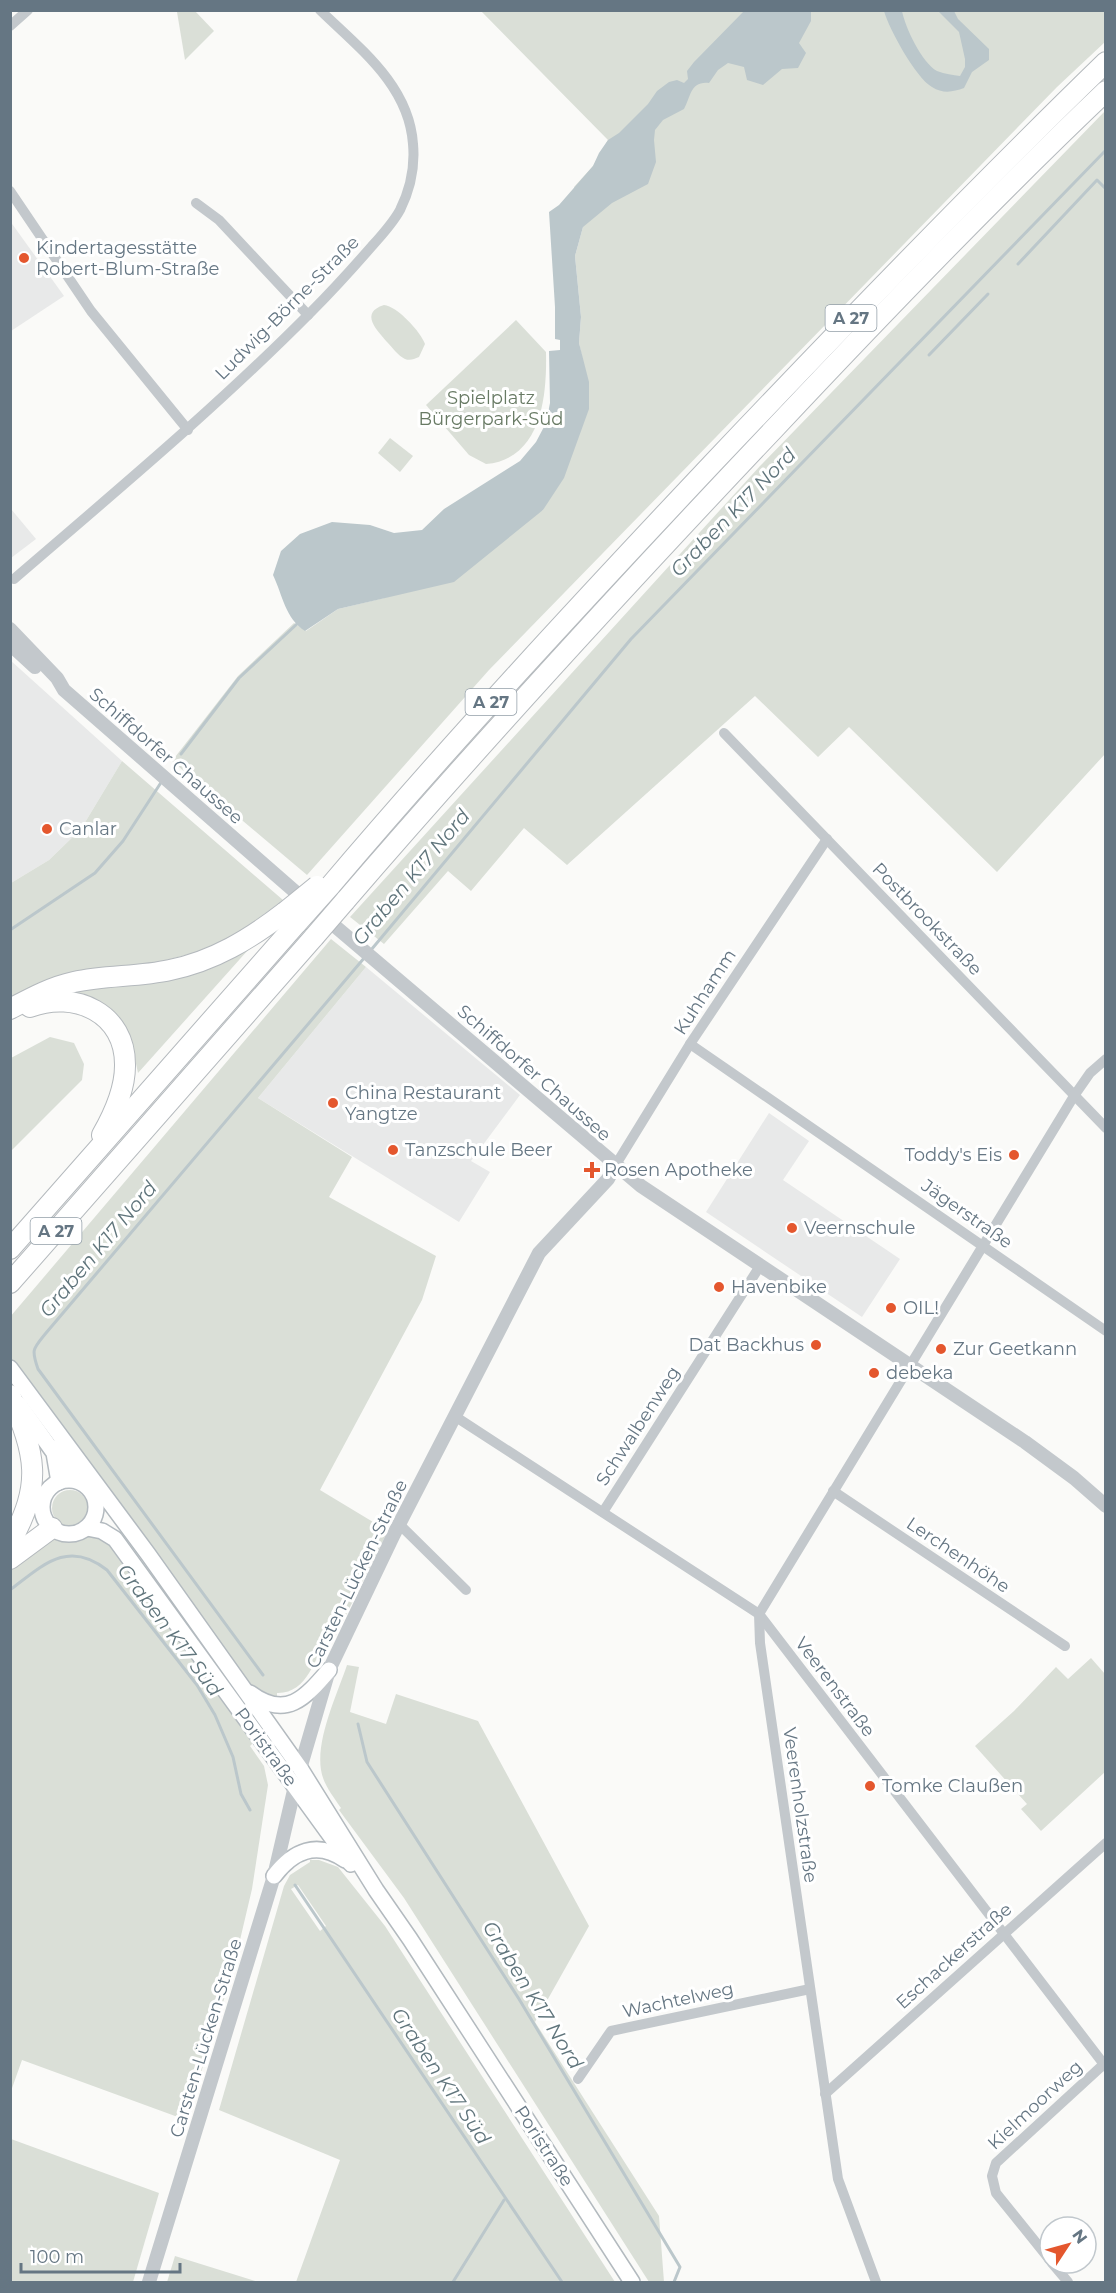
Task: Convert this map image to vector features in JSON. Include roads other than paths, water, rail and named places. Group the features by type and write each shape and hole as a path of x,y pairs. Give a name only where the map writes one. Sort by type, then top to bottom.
{"highway":[{"name":"A 27","path":"10,1249 84,1166 291,918 381,825 602,580 816,354 1106,62"},
{"name":"A 27","path":"10,1283 345,902 465,761 671,537 878,319 1106,91"},
{"path":"10,1009 54,988 74,982 149,974 196,964 225,952 291,918"},
{"path":"10,1017 41,1003 67,1000 95,1010 110,1022 119,1036 126,1064 119,1099 84,1166"},
{"path":"10,1393 27,1434 33,1468 30,1500 10,1544"},
{"path":"10,1550 48,1523"},
{"path":"10,1559 48,1523"}],"main road":[{"name":"Poristraße","path":"10,1368 148,1554 300,1768 376,1890 632,2283"},
{"path":"10,1393 54,1453 67,1481 46,1492 42,1509 48,1523"},
{"name":"Poristraße","path":"50,1420 65,1453 67,1481 81,1483 92,1492 96,1513 148,1554"},
{"path":"87,1528 96,1513"},
{"name":"Poristraße","path":"48,1523 66,1534 74,1534 87,1528 102,1531 116,1539 350,1863 376,1890"},
{"path":"242,1687 264,1703 282,1704 307,1695 329,1670"},
{"path":"274,1876 294,1855 313,1849 334,1852 350,1863"}],"street":[{"path":"10,26 28,10"},
{"name":"Ludwig-Börne-Straße","path":"14,579 188,430 309,315 350,272 400,211 410,184 413,162 412,134 406,110 395,88 381,71 320,10"},
{"path":"10,191 91,311 188,430"},
{"path":"196,202 219,220 309,315"},
{"name":"Schiffdorfer Chaussee","path":"10,629 57,678 60,686"},
{"name":"Schiffdorfer Chaussee","path":"10,644 52,684 60,686 242,847 615,1166 650,1192 1025,1442 1074,1478 1106,1506"},
{"name":"Postbrookstraße","path":"724,733 1106,1128"},
{"name":"Kuhhamm","path":"615,1166 690,1044 827,839"},
{"name":"Jägerstraße","path":"690,1044 1106,1331"},
{"path":"759,1614 985,1246 1074,1096 1090,1072 1106,1059"},
{"name":"Carsten-Lücken-Straße","path":"149,2283 274,1876 295,1786 329,1670 399,1524 539,1253 608,1179 615,1166"},
{"name":"Schwalbenweg","path":"603,1512 760,1266"},
{"name":"Veerenstraße","path":"456,1417 759,1614 1105,2066"},
{"name":"Lerchenhöhe","path":"833,1491 1065,1646"},
{"path":"399,1524 466,1590"},
{"name":"Veerenholzstraße","path":"759,1614 760,1643 838,2179 876,2283"},
{"name":"Eschackerstraße","path":"825,2094 1106,1843"},
{"name":"Wachtelweg","path":"578,2079 611,2031 810,1989"},
{"name":"Kielmoorweg","path":"1038,2246 996,2193 992,2176 996,2163 1105,2066"}],"waterway":[{"name":"Graben K17 Nord","path":"371,950 631,639 1106,150"},
{"path":"1018,264 1097,180 1106,189"},
{"path":"929,355 988,294"},
{"path":"181,754 239,678 298,623"},
{"path":"10,930 95,873 123,841 162,781"},
{"name":"Graben K17 Nord","path":"263,1675 38,1369 34,1350 365,957"},
{"name":"Graben K17 Süd","path":"10,1590 45,1565 68,1556 93,1561 107,1570 197,1685 215,1715 233,1757 241,1794 250,1810"},
{"name":"Graben K17 Nord","path":"358,1724 367,1762 519,1999 680,2267 674,2282"},
{"name":"Graben K17 Süd","path":"295,1885 562,2282"},
{"path":"453,2282 504,2200"}],"place":[{"name":"Kindertagesstätte Robert-Blum-Straße","path":"24,258"},
{"name":"Canlar","path":"47,829"},
{"name":"China Restaurant Yangtze","path":"333,1103"},
{"name":"Tanzschule Beer","path":"393,1150"},
{"name":"Toddy's Eis","path":"1014,1155"},
{"name":"Rosen Apotheke","path":"592,1170"},
{"name":"Veernschule","path":"792,1228"},
{"name":"Havenbike","path":"719,1287"},
{"name":"OIL!","path":"891,1308"},
{"name":"Dat Backhus","path":"816,1345"},
{"name":"Zur Geetkann","path":"941,1349"},
{"name":"debeka","path":"874,1373"},
{"name":"Tomke Claußen","path":"870,1786"}],"park label":[{"name":"Spielplatz Bürgerpark-Süd","path":"491,408"}]}
